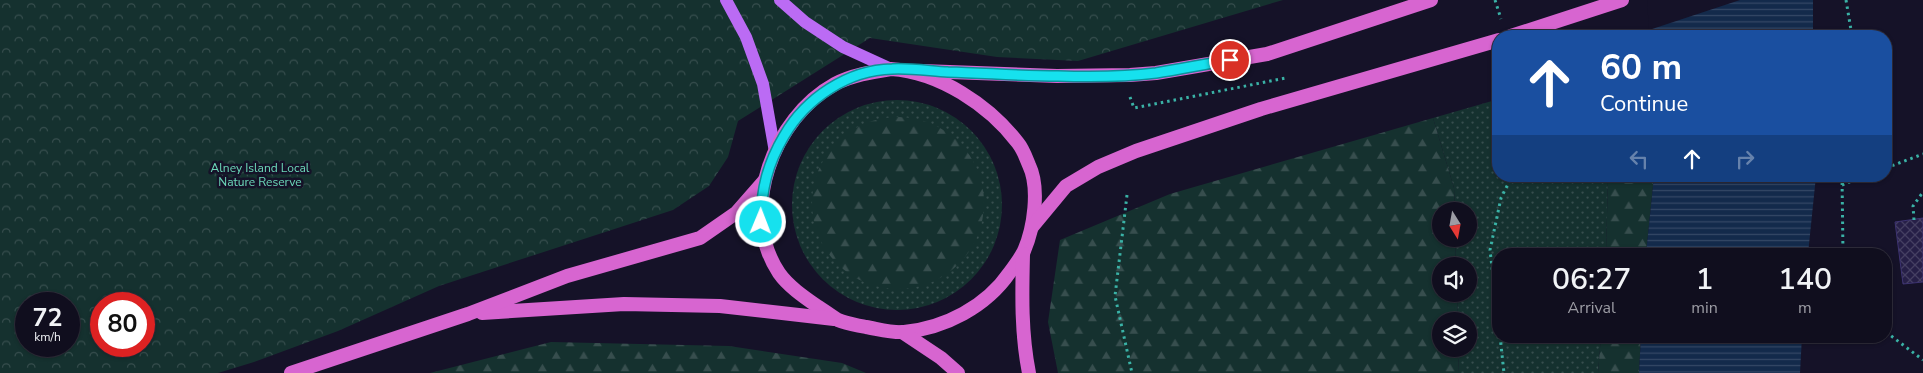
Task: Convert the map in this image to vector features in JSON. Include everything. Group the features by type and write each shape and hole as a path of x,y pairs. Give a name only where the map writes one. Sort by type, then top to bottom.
{"highway":[{"path":"838,320 802,296 779,274 767,248 761,222 761,200 764,180 775,152 791,124 814,100 835,84 861,74 891,69 1057,76 1130,75 1156,72 1267,54 1431,0"},
{"path":"1530,30 1622,0"},
{"path":"1031,228 1066,186 1098,167 1136,151 1261,108 1492,43"},
{"path":"468,314 633,304 720,306 838,320 880,330 902,332 944,324 977,306 1004,281 1023,253 1031,228 1036,192 1031,170 1020,144 997,118 965,96 934,79 909,70"},
{"path":"291,373 468,314 567,276 700,238 736,213 764,180"},
{"path":"1023,253 1022,325 1024,352 1029,373"},
{"path":"902,332 941,358 958,373"}],"main road":[{"path":"726,0 746,37 763,84 775,152"},
{"path":"780,0 805,22 843,47 891,69"}],"path":[{"path":"1846,0 1851,30"},
{"path":"1130,97 1134,108 1288,78 1289,81"},
{"path":"1892,166 1923,154"},
{"path":"1492,267 1490,250 1501,198 1509,182"},
{"path":"1841,182 1843,248"},
{"path":"1841,185 1849,182"},
{"path":"1914,220 1913,206 1923,192"},
{"path":"1127,195 1115,296 1132,373"},
{"path":"1892,337 1923,360"},
{"path":"1501,343 1504,373"}],"green space":[{"name":"Alney Island Local Nature Reserve","path":"0,0 1283,0 1078,61 997,57 870,38 738,121 728,157 709,186 673,210 439,286 338,331 254,362 218,373 0,373"},
{"path":"887,100 907,100 928,104 947,112 972,130 985,146 998,174 1002,205 998,236 985,264 972,280 956,293 928,306 907,310 887,310 866,306 847,298 830,287 815,272 804,255 796,236 792,215 792,195 796,174 804,155 815,138 830,123 847,112 866,104"},
{"path":"1492,101 1492,182 1608,182 1606,248 1492,248 1492,343 1600,343 1598,373 1459,373 1458,357 1477,357 1477,312 1458,312 1457,302 1477,302 1477,257 1456,257 1455,248 1478,248 1478,202 1455,202 1454,188 1433,118"},
{"path":"906,117 923,120 939,127 953,136 965,148 981,178 984,203 983,220 978,236 965,258 953,270 923,286 890,289 873,286 857,279 843,270 831,258 815,228 812,195 815,178 822,162 831,148 843,136 873,120"},
{"path":"1433,118 1454,188 1455,202 1432,202 1432,248 1455,248 1456,257 1432,257 1432,302 1457,302 1458,312 1432,312 1432,357 1458,357 1459,373 1058,373 1048,322 1060,240 1170,194"},
{"path":"1608,182 1653,182 1647,248 1606,248"},
{"path":"551,342 729,346 842,363 866,373 430,373"},
{"path":"1600,343 1641,343 1639,373 1598,373"}],"water":[{"path":"1650,0 1813,0 1813,30 1652,30"},
{"path":"1653,182 1815,182 1809,248 1647,248"},
{"path":"1641,343 1802,343 1800,373 1639,373"}],"pier":[{"path":"1647,0 1740,0 1649,30"}],"building":[{"path":"1923,218 1923,282 1903,284 1895,222"}],"route":[{"path":"761,222 761,200 764,180 775,152 791,124 814,100 835,84 861,74 891,69 1057,76 1130,75 1230,60"}]}
